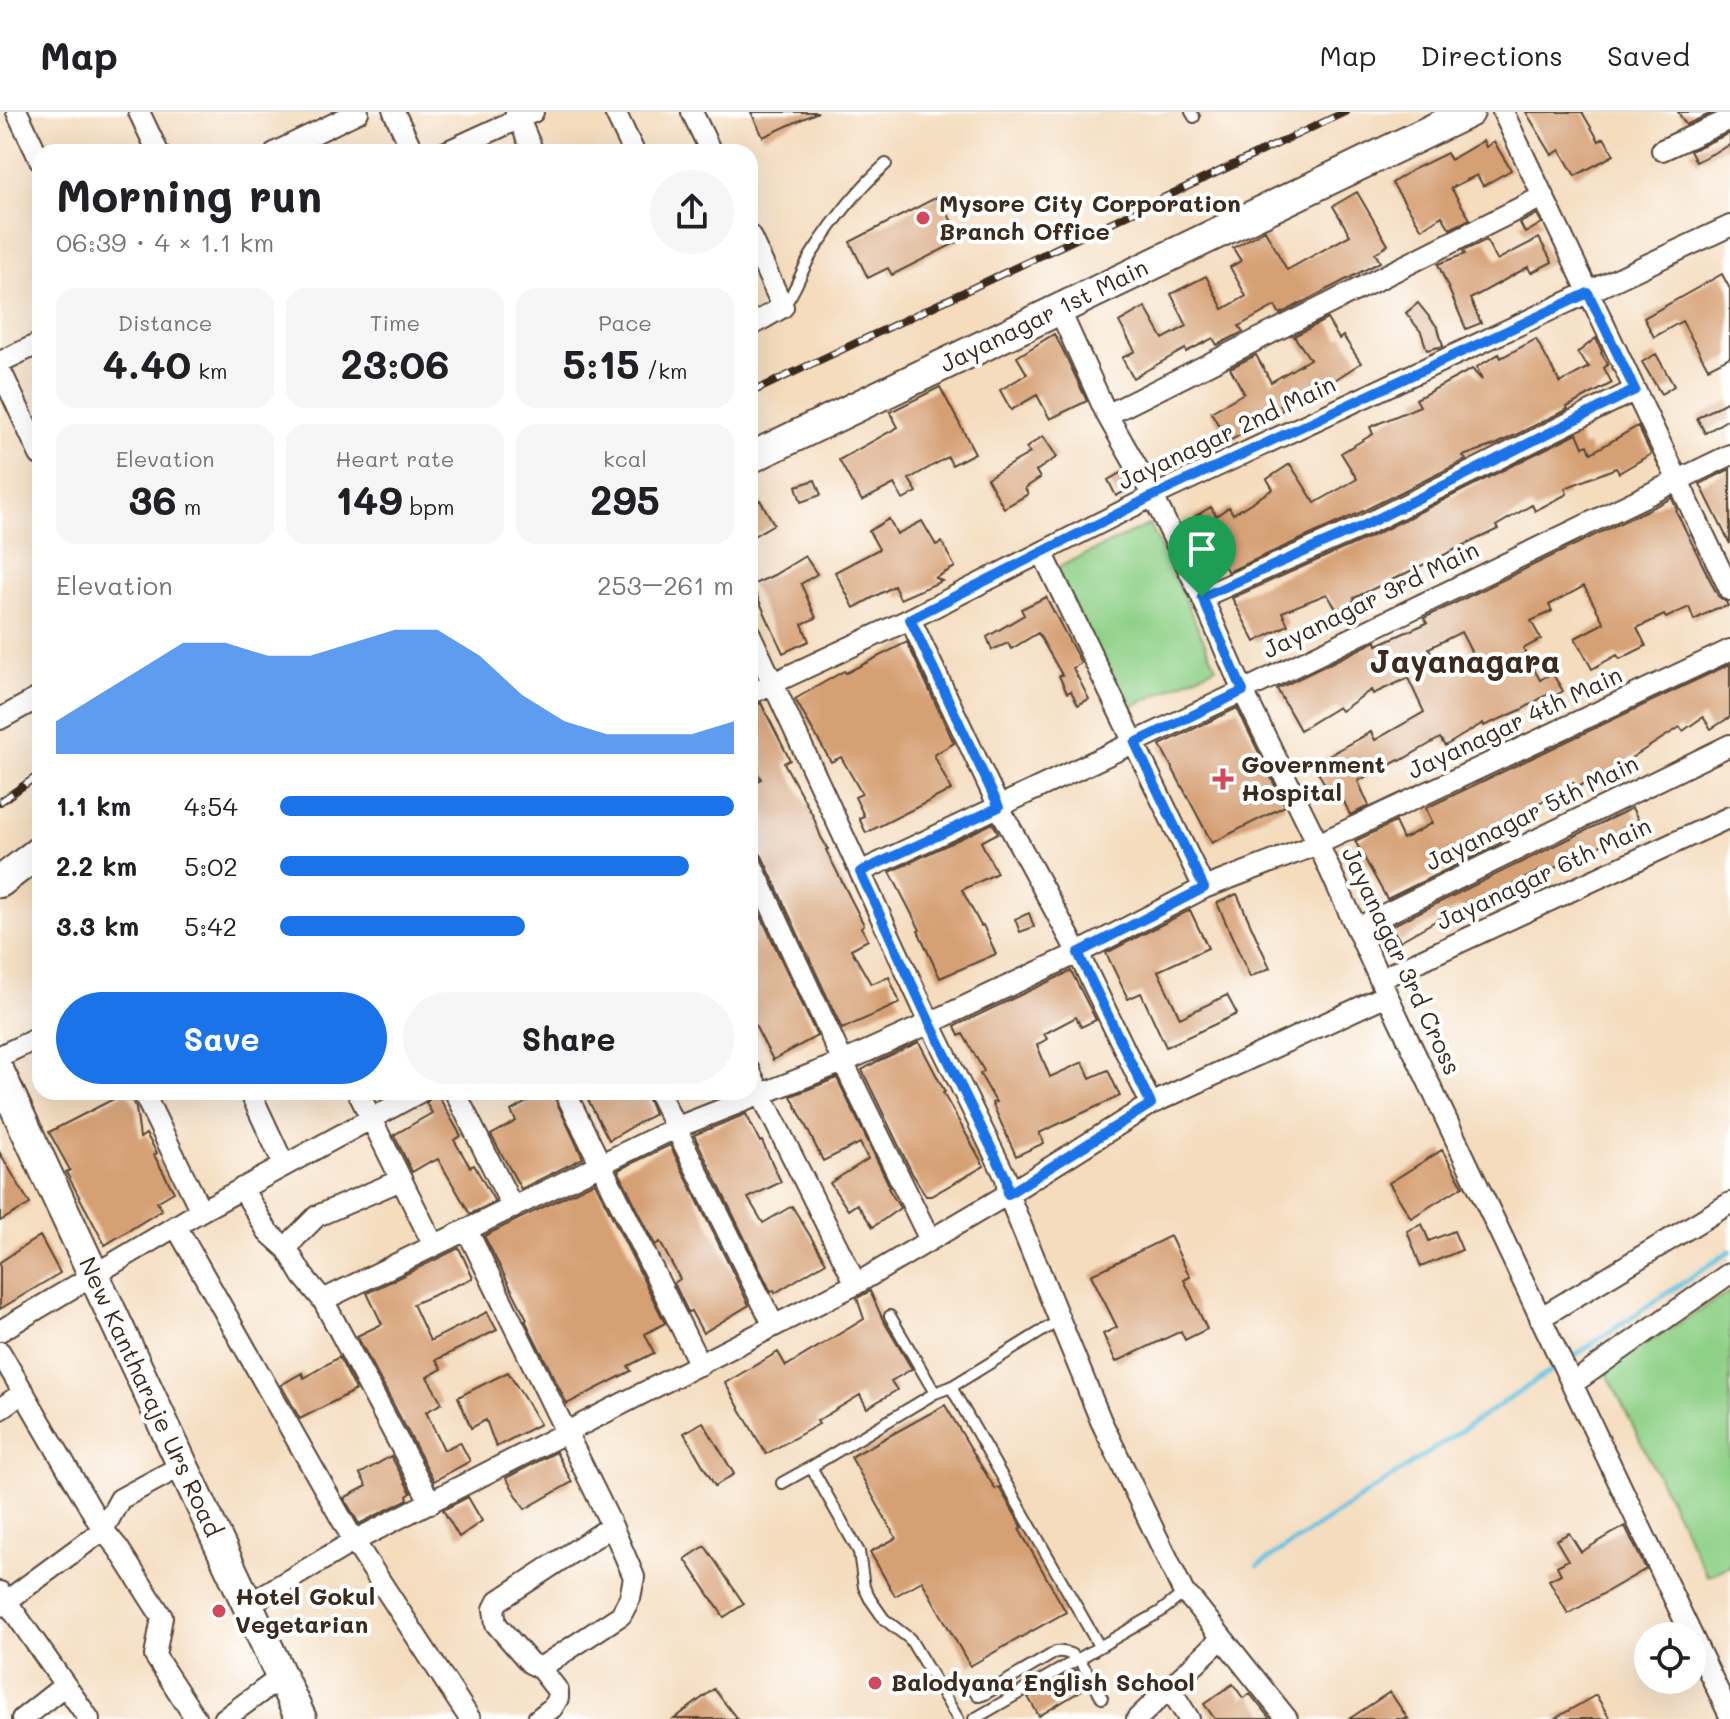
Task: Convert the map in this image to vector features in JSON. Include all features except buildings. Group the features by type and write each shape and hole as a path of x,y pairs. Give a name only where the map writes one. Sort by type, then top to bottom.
{"street":[{"path":"17,112 32,144"},
{"path":"292,144 358,112"},
{"path":"394,112 409,144"},
{"path":"615,112 630,144"},
{"path":"692,112 707,144"},
{"name":"Jayanagar 1st Main","path":"758,454 1469,112"},
{"path":"1503,112 1730,590"},
{"path":"462,144 523,114 531,144"},
{"path":"148,115 156,144"},
{"path":"1662,150 1730,119"},
{"path":"1107,415 1544,196"},
{"name":"Jayanagar 2nd Main","path":"758,691 910,619 1153,496 1730,226"},
{"path":"758,253 783,307 758,321"},
{"name":"Jayanagar 3rd Cross","path":"1059,309 1107,415 1153,496 1202,597 1243,691 1685,1622"},
{"path":"0,362 32,347"},
{"path":"0,369 32,438"},
{"path":"1202,597 1365,525 1635,390"},
{"name":"Jayanagar 3rd Main","path":"860,872 1135,743 1730,455"},
{"path":"1042,552 1204,888"},
{"path":"910,619 999,807 1078,953 1151,1104"},
{"name":"Jayanagar 4th Main","path":"760,1093 843,1062 930,1023 1078,953 1204,888 1318,844 1730,650"},
{"path":"758,651 930,1023 1006,1178 1008,1194 1101,1421 1188,1597 1287,1719"},
{"path":"0,719 32,701"},
{"name":"Jayanagar 5th Main","path":"1357,928 1730,745"},
{"name":"Jayanagar 6th Main","path":"247,1605 354,1541 856,1284 1151,1104 1730,817"},
{"path":"0,882 32,857"},
{"path":"758,878 930,1240"},
{"path":"0,1056 32,1041"},
{"name":"New Kantharaje Urs Road","path":"0,1074 301,1719"},
{"path":"758,1089 856,1284"},
{"path":"147,1100 201,1211"},
{"path":"254,1100 284,1165"},
{"path":"362,1100 434,1246"},
{"path":"1,1327 201,1211 405,1100"},
{"path":"459,1100 513,1208"},
{"path":"569,1100 700,1365"},
{"path":"662,1100 774,1326"},
{"name":"Jayanagar 4th Main","path":"323,1300 675,1128 743,1100"},
{"path":"287,1249 317,1216 401,1180"},
{"path":"242,1188 268,1232 287,1249 303,1276 323,1300 431,1503"},
{"path":"1540,1318 1730,1203"},
{"path":"176,1226 354,1541 470,1719"},
{"path":"467,1230 634,1577 630,1598 621,1615 540,1668"},
{"path":"1572,1384 1730,1273"},
{"path":"0,1352 103,1530 162,1617 155,1656 196,1719"},
{"path":"0,1409 24,1392"},
{"path":"89,1719 2,1600 103,1530 120,1499 183,1465"},
{"path":"538,1719 552,1708 558,1691 540,1668 530,1663 496,1624 494,1609 498,1601 612,1526"},
{"path":"1137,1719 1219,1635"},
{"name":"Jayanagar 3rd Cross","path":"1706,1665 1730,1716"},
{"path":"224,1719 281,1677"},
{"path":"22,1719 65,1685"},
{"path":"1169,1687 1189,1719"}],"lane":[{"path":"783,307 794,294 813,252 857,193 886,164"},
{"path":"890,1316 935,1393"},
{"path":"782,1483 935,1393 951,1387 1060,1320"},
{"path":"951,1387 1099,1646"},
{"path":"811,1467 859,1552 864,1587 870,1599 884,1619 910,1639 958,1719"},
{"path":"974,1719 1188,1597"},
{"path":"974,1691 979,1696 985,1694 1056,1652 1065,1651 1079,1659 1102,1698"}],"green space":[{"path":"1150,524 1216,667 1114,715 1046,573"},
{"path":"1730,1292 1730,1566 1707,1576 1605,1369"}],"waterway":[{"path":"1568,1360 1730,1251"},
{"path":"1258,1566 1560,1365"}],"railway":[{"path":"758,389 1345,112"},
{"path":"0,802 32,780"}],"place":[{"name":"Mysore City Corporation Branch Office","path":"923,218"},
{"name":"Government Hospital","path":"1223,779"},
{"name":"Hotel Gokul Vegetarian","path":"219,1611"},
{"name":"Balodyana English School","path":"875,1683"}],"district":[{"name":"Jayanagara","path":"1465,662"}],"route":[{"path":"1588,293 1635,390 1365,525 1202,597 1243,691 1135,743 1204,888 1078,953 1151,1104 1008,1194 1006,1178 860,872 999,807 910,619 1153,496 1588,293"}]}
